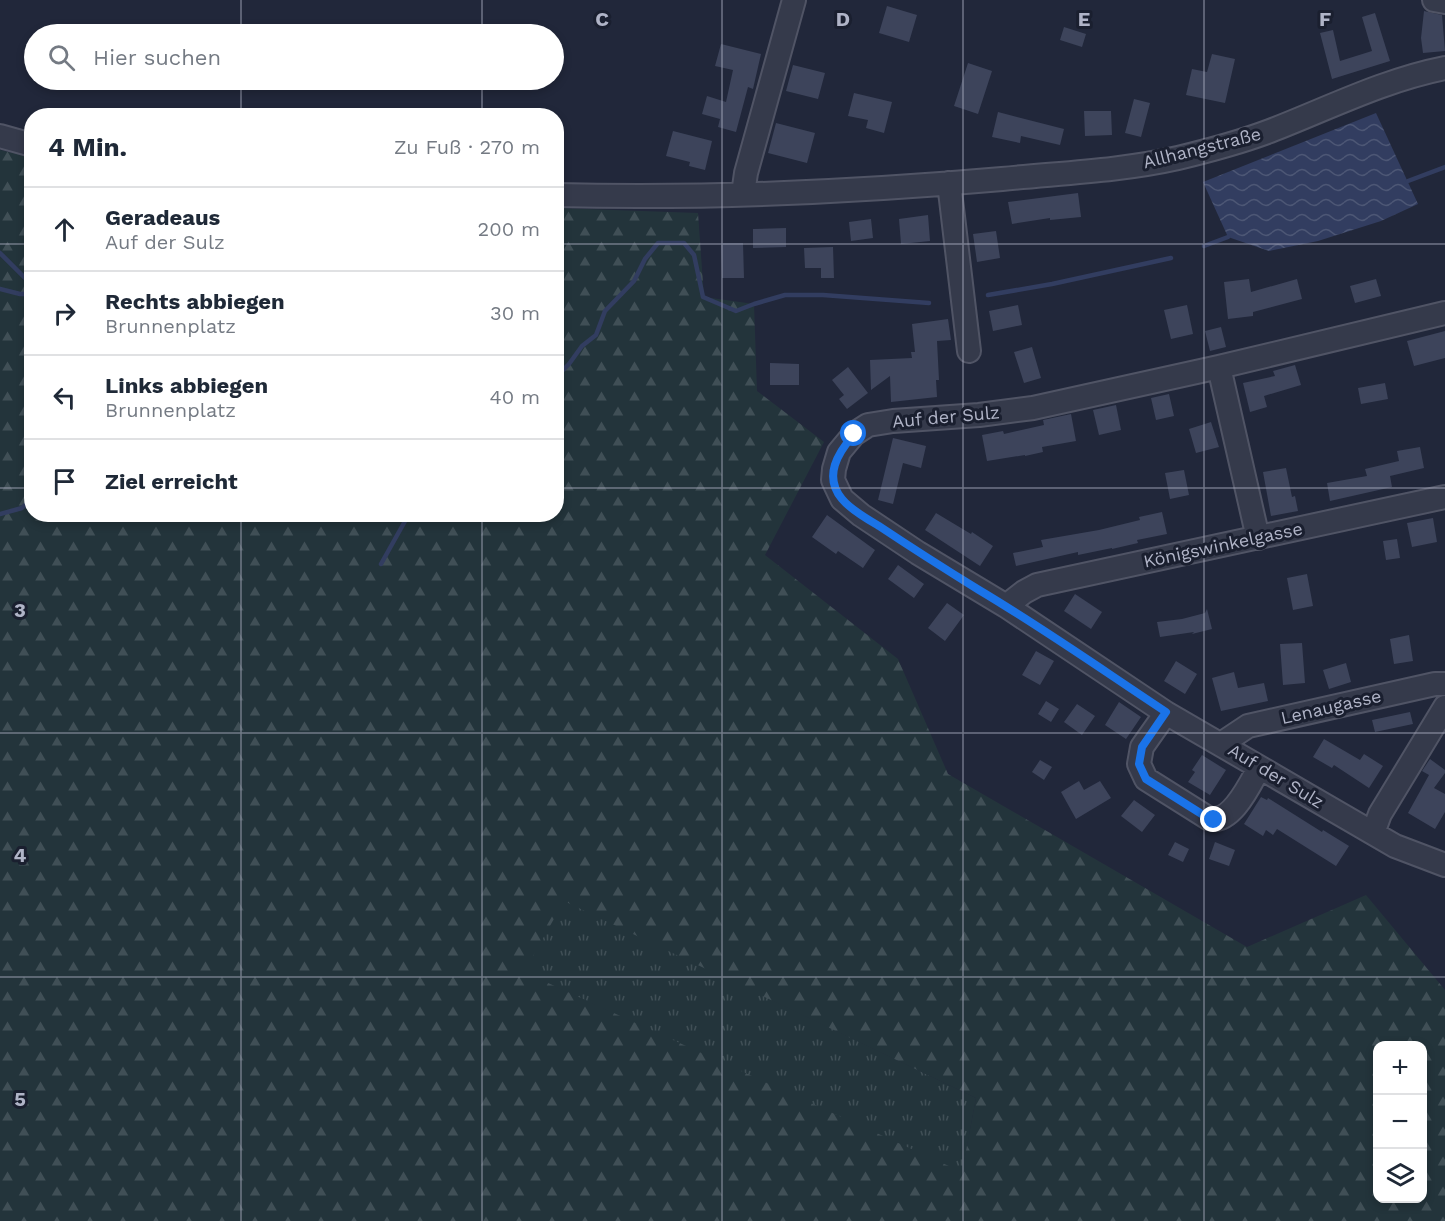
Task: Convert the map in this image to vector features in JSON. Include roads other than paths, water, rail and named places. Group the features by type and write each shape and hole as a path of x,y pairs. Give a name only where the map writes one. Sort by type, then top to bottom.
{"street":[{"path":"743,194 746,173 794,0"},
{"path":"1434,0 1445,2"},
{"name":"Allhangstraße","path":"564,195 743,194 949,183 1114,168 1178,158 1267,132 1369,92 1445,68"},
{"path":"0,136 24,143"},
{"path":"949,183 969,351"},
{"name":"Auf der Sulz","path":"1445,313 1219,367 1033,408 868,425 854,434 839,452 833,480 842,499 861,515 918,553 1006,606 1166,712 1395,846 1445,865"},
{"path":"1219,367 1258,538"},
{"name":"Königswinkelgasse","path":"1006,606 1037,585 1445,497"},
{"name":"Lenaugasse","path":"1221,744 1248,726 1435,684 1445,684"},
{"path":"1373,833 1380,814 1445,707"},
{"path":"1166,712 1142,747 1139,764 1146,779 1208,818 1214,820 1224,817 1239,803 1260,768"}],"water":[{"path":"1376,113 1418,204 1381,221 1318,241 1269,251 1228,237 1203,182"}],"waterway":[{"path":"1408,181 1445,167"},
{"path":"1204,246 1228,237"},
{"path":"564,369 582,346 596,335 605,311 634,281 645,259 658,243 684,243 694,255 703,297 736,311 785,295 823,295 929,303"},
{"path":"0,253 24,277"},
{"path":"988,295 1052,284 1171,258"},
{"path":"0,289 24,294"},
{"path":"0,514 24,506"},
{"path":"381,564 405,522"}]}
